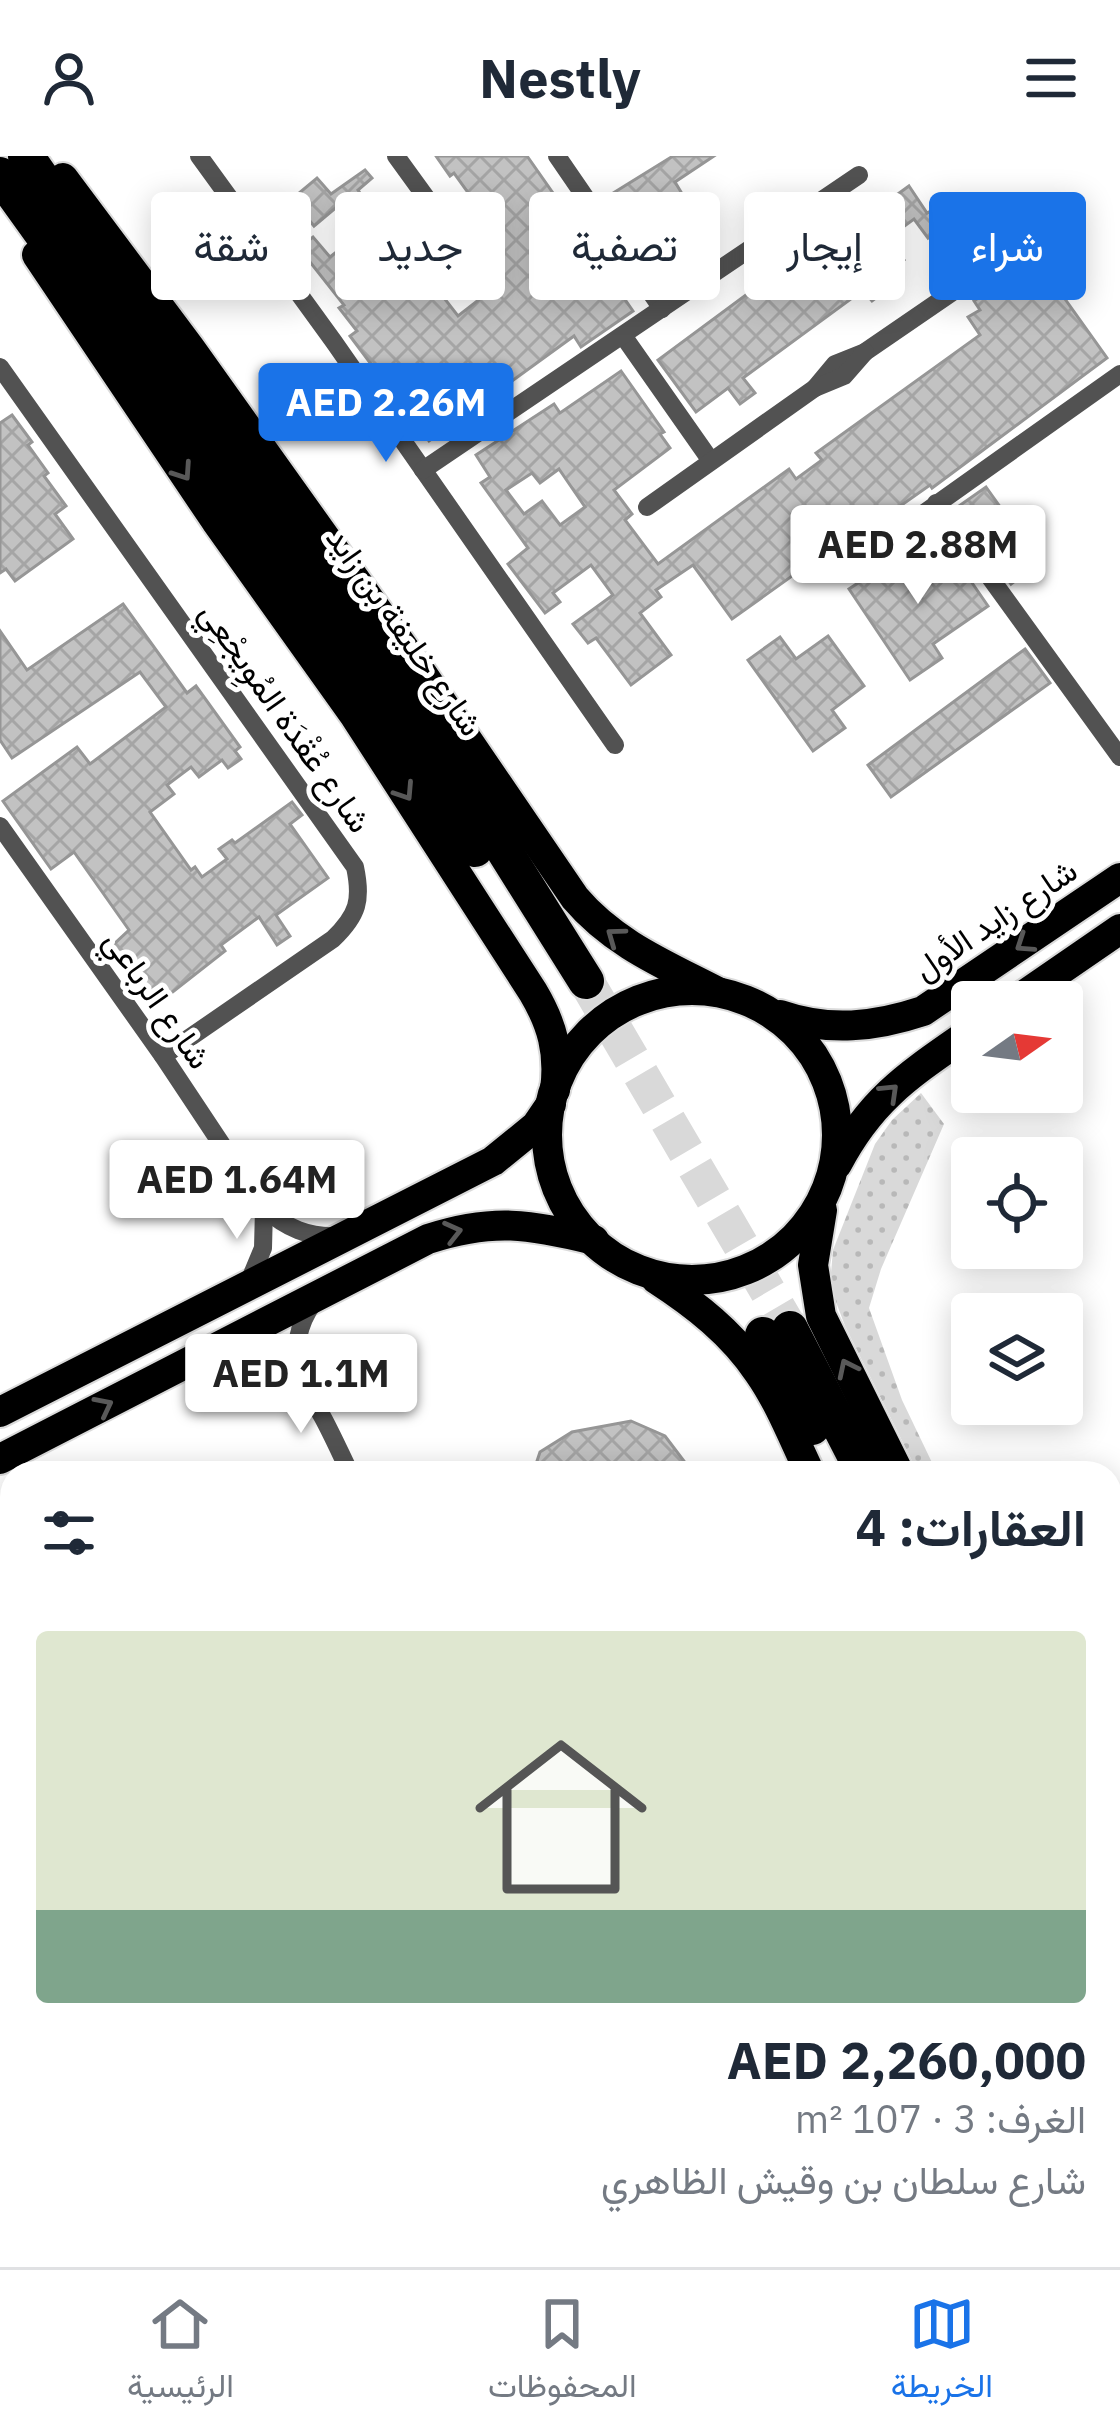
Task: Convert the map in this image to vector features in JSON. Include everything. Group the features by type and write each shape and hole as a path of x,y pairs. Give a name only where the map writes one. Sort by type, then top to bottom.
{"highway":[{"name":"شارع خليفة بن زايد","path":"0,175 575,987 447,760 26,156"},
{"path":"832,1461 777,1332 857,1461"}],"main road":[{"path":"46,156 424,675 575,898 625,944 718,992 767,1011 797,1034 819,1065 827,1082 837,1137 813,1265 821,1316 892,1461"},
{"path":"0,201 216,521 355,716 546,1014 558,1064 548,1133 555,1178 574,1218 613,1256 699,1308 744,1352 762,1377 804,1461"},
{"name":"شارع زايد الأول","path":"767,1011 829,1026 877,1024 922,1011 1120,878"},
{"path":"1044,981 1120,929"},
{"path":"0,1412 493,1161 536,1126 582,1040 626,1005 680,990 718,992"},
{"path":"646,1272 696,1280 729,1275 775,1254 810,1219 860,1124 881,1099 951,1045"},
{"path":"0,1459 428,1239 493,1224 526,1225 594,1240"}],"street":[{"path":"199,156 615,745"},
{"path":"396,156 422,192"},
{"path":"557,156 662,308"},
{"path":"423,470 859,175"},
{"path":"647,507 815,388 835,364 865,352 941,300"},
{"path":"624,337 711,461"},
{"name":"شارع عُقْدَة المُوِيجْعِي","path":"0,367 355,867 357,907 348,925 163,1056"},
{"path":"896,532 1120,374"},
{"path":"936,503 1120,757"},
{"name":"شارع الرباعي","path":"0,826 264,1208 286,1226 342,1236"},
{"path":"248,1285 263,1248 264,1208"},
{"path":"319,1295 300,1325 295,1359 298,1377 344,1461"},
{"path":"227,1343 266,1352 298,1377"}],"shaded area":[{"path":"921,1093 944,1124 881,1269 869,1308 902,1400 931,1461 912,1461 833,1294 833,1250 875,1144"}],"building":[{"path":"436,156 527,156 552,192 529,192 529,300 625,300 633,311 581,347 574,336 429,441 386,371 380,376 350,336 357,331 339,308 344,305 340,300 446,300 458,316 479,300 505,300 505,192 468,192 454,173 450,176"},
{"path":"673,156 714,156 675,182 681,192 615,192"},
{"path":"365,170 372,178 358,190 335,192 335,208 314,226 311,192 300,192 317,178 331,194"},
{"path":"909,186 929,212 928,238 914,219 905,226 905,192 901,192"},
{"path":"311,239 330,257 335,253 335,294 311,263"},
{"path":"744,296 849,300 743,378 755,393 740,404 728,388 696,412 658,360"},
{"path":"1066,300 1107,358 932,488 930,485 869,528 866,523 732,619 693,565 656,590 661,597 640,613 671,655 631,685 596,638 588,643 573,624 613,595 591,565 553,593 560,602 545,613 508,564 528,548 481,483 490,477 476,455 554,404 560,413 621,371 664,432 660,434 670,448 614,490 632,514 625,520 658,564 789,469 796,479 822,460 816,453 980,335 968,317 980,310 974,301","holes":["559,469 585,507 560,525 542,501 524,514 506,490 532,473 540,483"]},
{"path":"12,415 32,442 28,445 48,473 44,476 66,506 55,514 73,539 15,581 6,569 0,573 0,423"},
{"path":"986,487 1008,518 1000,524 1019,552 1012,557 1024,574 1011,584 956,508"},
{"path":"948,548 988,606 933,644 942,658 910,680 849,589 902,554 913,571"},
{"path":"123,604 187,693 196,686 240,747 235,751 241,759 228,768 222,760 199,777 191,767 167,785 174,794 150,812 191,870 195,867 202,877 227,859 219,849 232,840 235,843 292,802 302,815 290,824 328,878 276,915 290,936 277,945 259,917 221,945 225,951 160,1002 112,946 129,930 74,852 51,869 3,801 77,747 90,764 166,707 140,672 12,758 0,740 0,631 27,670"},
{"path":"828,636 864,686 832,710 845,728 813,751 748,660 780,637 796,659"},
{"path":"1025,649 1050,683 891,797 868,765"},
{"path":"631,1421 665,1436 684,1461 537,1461 540,1452 572,1432"}],"tunnel":[{"path":"586,981 790,1329"}]}
